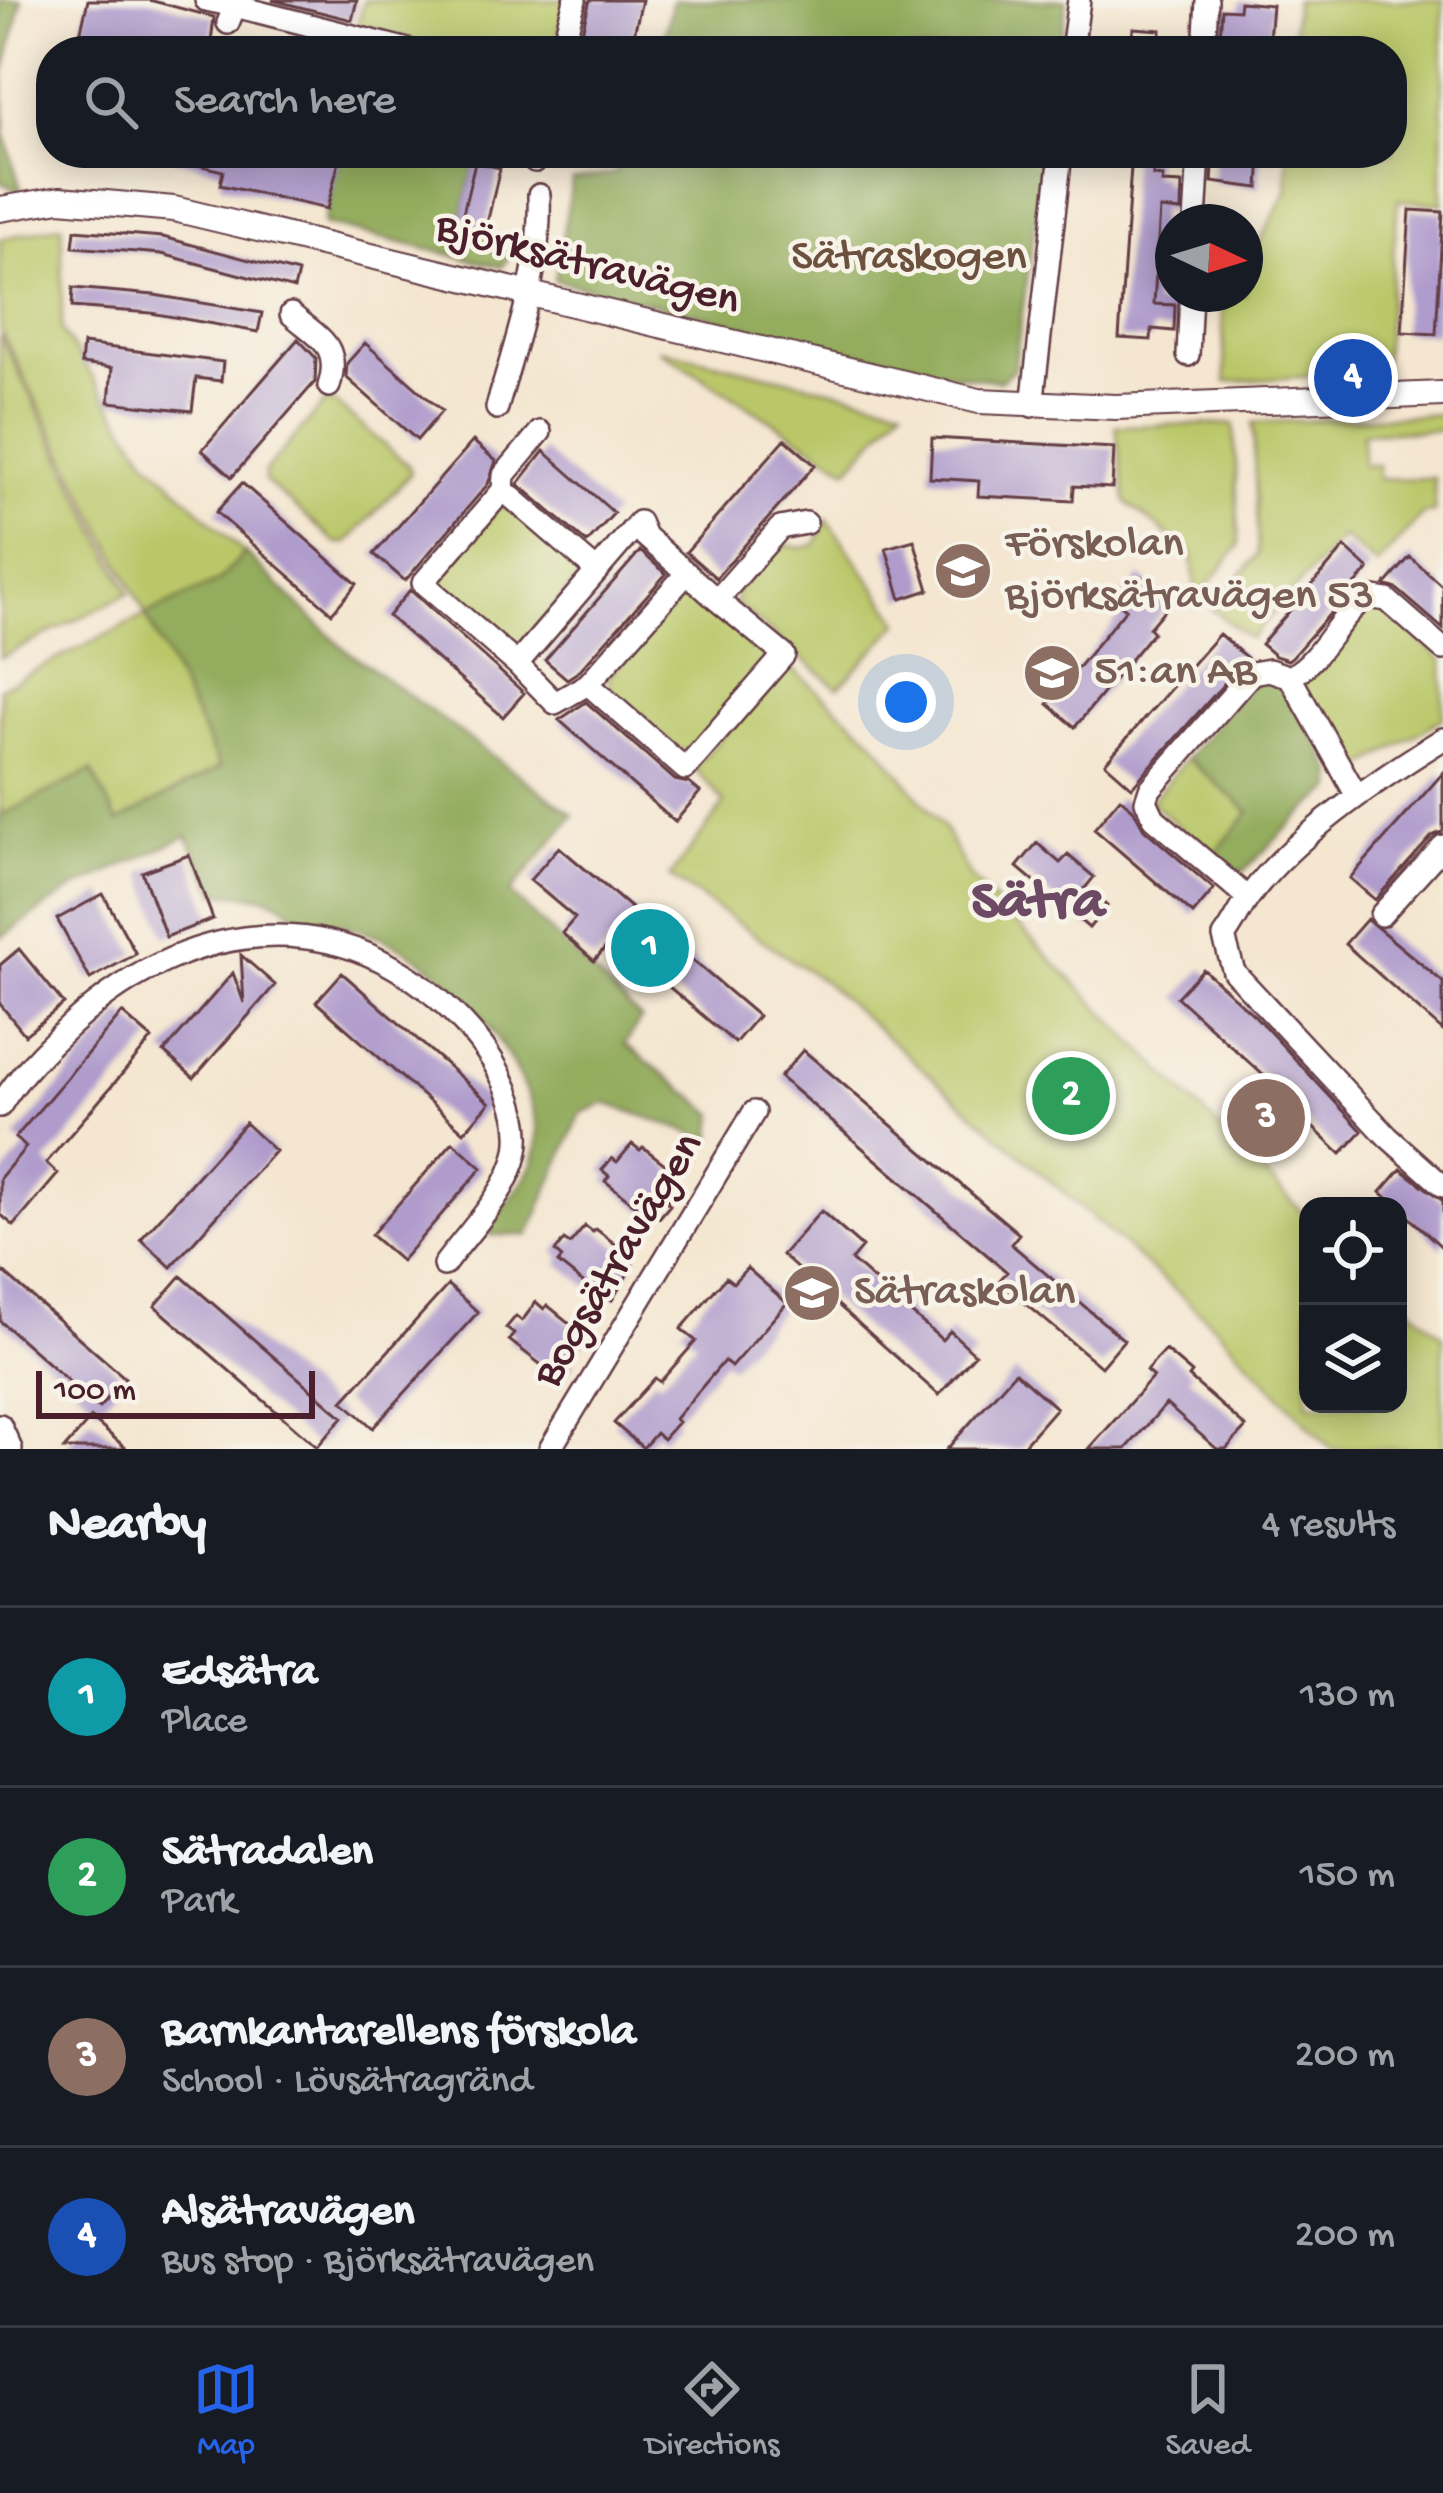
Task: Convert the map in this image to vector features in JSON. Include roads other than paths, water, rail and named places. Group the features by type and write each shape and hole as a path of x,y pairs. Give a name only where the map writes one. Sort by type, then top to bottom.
{"street":[{"path":"206,0 347,36"},
{"path":"566,36 575,0"},
{"path":"1074,36 1079,0"},
{"path":"1205,36 1207,0"},
{"path":"1032,406 1058,168"},
{"path":"1196,204 1197,168"},
{"path":"497,408 541,238 539,195"},
{"name":"Björksätravägen","path":"0,209 60,199 174,209 979,401 1116,407 1443,394"},
{"path":"1188,355 1190,312"},
{"path":"291,314 329,346 335,364 329,386"},
{"path":"540,431 504,475 503,490 423,583 555,703 588,684 687,573"},
{"path":"503,490 597,571"},
{"path":"517,664 639,522 645,536 784,655 686,769 588,684"},
{"path":"718,600 780,528 806,523"},
{"path":"1290,677 1303,670 1354,605 1373,596 1388,600 1443,649"},
{"path":"1248,898 1154,818 1146,801 1150,789 1252,674 1269,670 1290,677 1357,796"},
{"path":"1443,740 1357,796 1283,860 1248,898 1224,937 1234,972 1388,1137 1443,1186"},
{"path":"1381,915 1443,846"},
{"path":"0,1106 46,1048 89,1009 120,987 190,951 217,941 267,934 302,937 371,954 411,975 448,1005 485,1048 510,1096 519,1134 512,1167 444,1265"},
{"name":"Bogsätravägen","path":"550,1449 754,1112"},
{"path":"0,1425 11,1449"}],"place":[{"name":"Alsätravägen","path":"1353,378"},
{"name":"Förskolan Björksätravägen 53","path":"963,571"},
{"name":"51:an AB","path":"1052,673"},
{"name":"Edsätra","path":"650,948"},
{"name":"Sätradalen","path":"1071,1096"},
{"name":"Barnkantarellens förskola","path":"1266,1118"},
{"name":"Sätraskolan","path":"812,1293"}],"district":[{"name":"Sätra","path":"1038,904"}],"park label":[{"name":"Sätraskogen","path":"909,258"}]}
